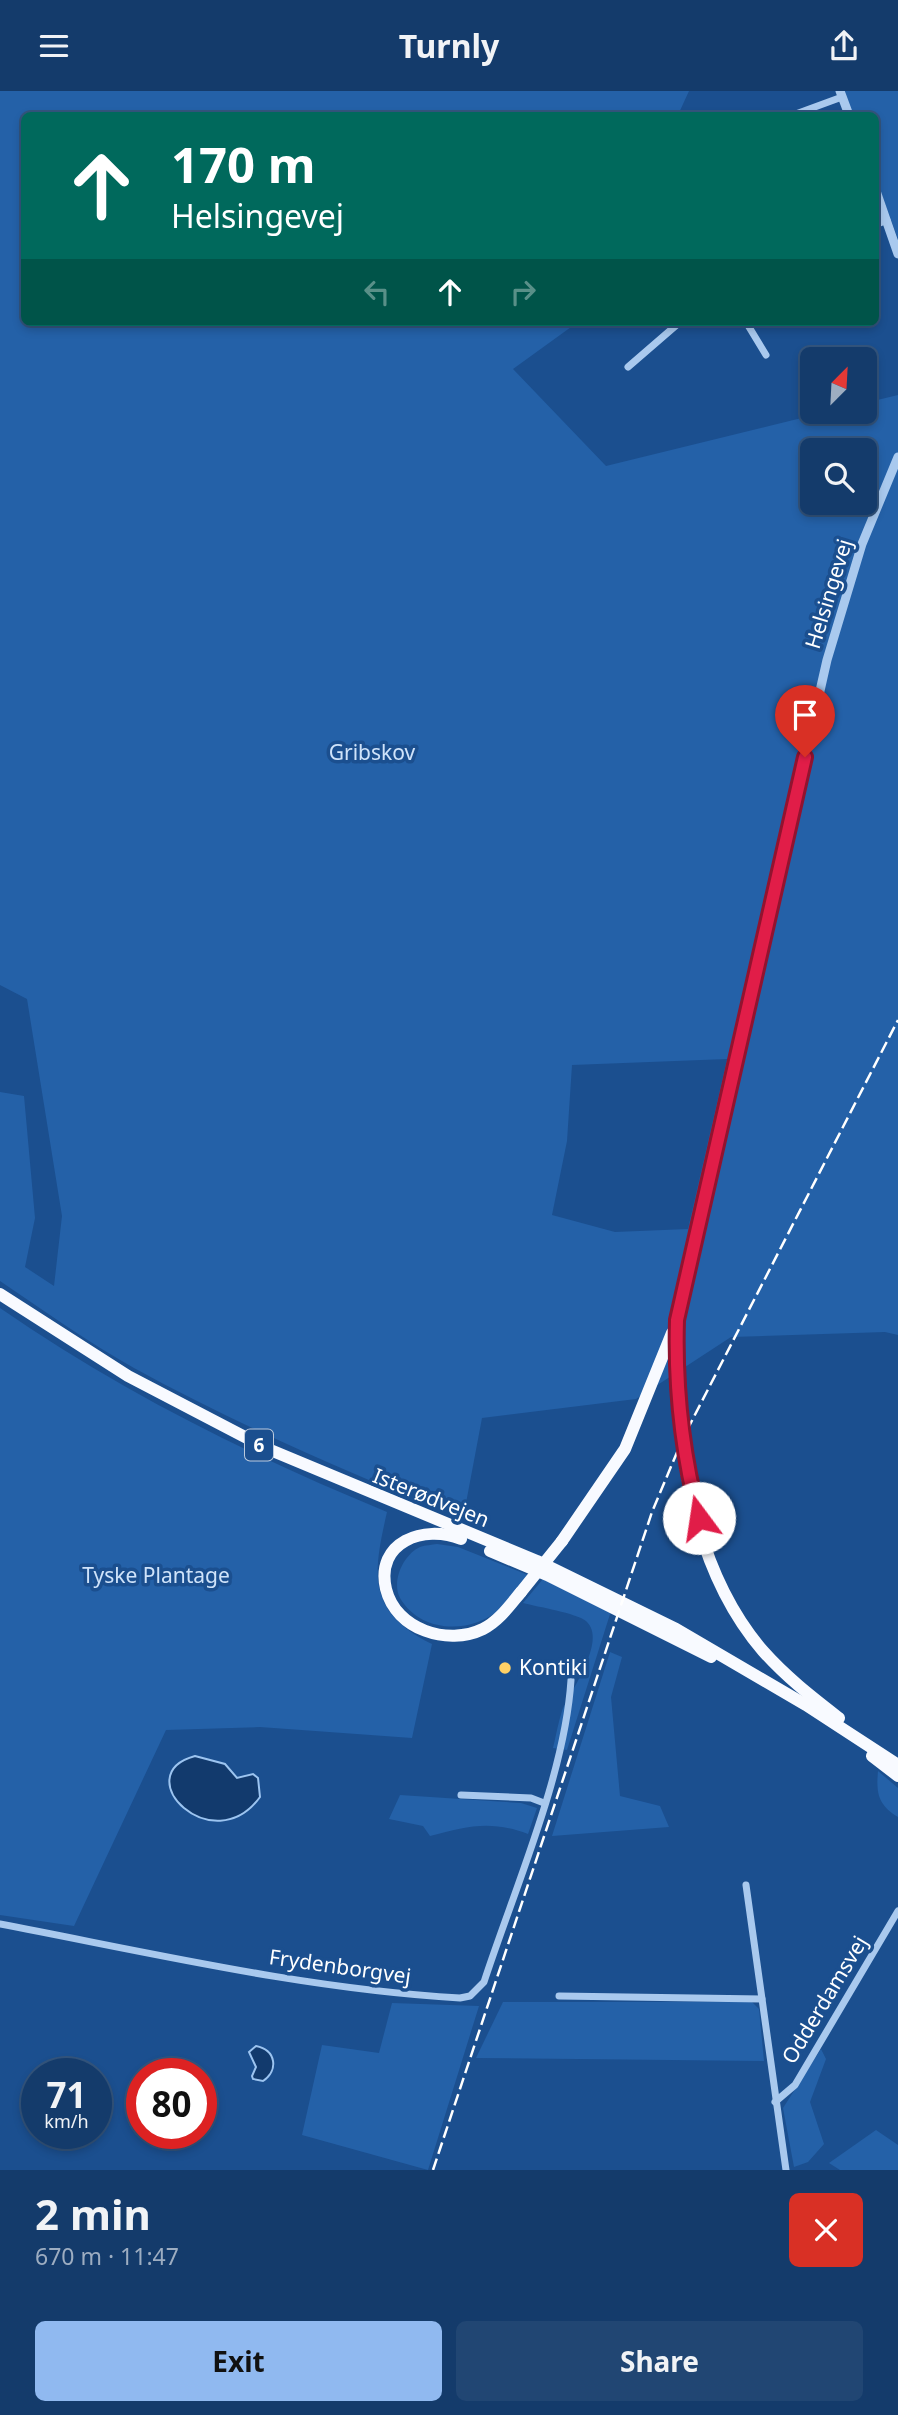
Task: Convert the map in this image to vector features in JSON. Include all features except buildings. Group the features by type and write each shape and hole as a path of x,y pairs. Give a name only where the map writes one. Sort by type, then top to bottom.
{"highway":[{"name":"Isterødvejen","path":"0,1293 128,1376 233,1432 317,1472 589,1585 676,1629 772,1684 893,1762"},
{"path":"677,1320 643,1411 612,1473 562,1541 521,1592 486,1628 469,1635 451,1637 433,1634 402,1616 391,1603 386,1587 386,1571 391,1555 410,1538 434,1531 450,1535 547,1575 740,1672 772,1684"},
{"path":"677,1320 675,1367 689,1479 703,1539 732,1604 761,1649 791,1680 893,1762"},
{"name":"Isterødvejen","path":"849,1734 898,1776"}],"street":[{"path":"800,112 841,94 848,112"},
{"path":"879,199 898,254"},
{"path":"879,223 887,220"},
{"path":"628,367 675,326"},
{"path":"748,326 766,355"},
{"name":"Helsingevej","path":"677,1320 827,660 862,544 898,457"},
{"name":"Frydenborgvej","path":"0,1924 182,1960 361,1990 460,1998 470,1996 484,1982 544,1803 569,1707 571,1680"},
{"path":"461,1795 531,1798 544,1803"},
{"path":"746,1885 786,2170"},
{"name":"Odderdamsvej","path":"775,2102 795,2085 898,1911"},
{"path":"559,1996 762,1999"}],"green space":[{"name":"Gribskov","path":"0,91 689,91 679,112 21,112 21,326 572,326 513,369 606,466 800,418 800,424 877,424 877,400 898,395 898,1335 885,1332 731,1337 636,1399 482,1418 463,1519 379,1485 214,1410 100,1348 0,1281 0,1092 24,1096 35,1218 25,1267 54,1286 62,1216 27,999 0,985","holes":["727,1059 688,1229 615,1232 552,1215 567,1141 572,1065"]},
{"path":"844,91 898,91 898,239 879,187 879,112 852,112"},
{"name":"Tyske Plantage","path":"0,1308 92,1367 188,1421 336,1491 387,1512 378,1572 385,1604 395,1618 432,1644 412,1738 260,1727 166,1730 74,1926 0,1915"},
{"path":"437,1544 458,1547 528,1575 508,1602 489,1617 462,1626 433,1624 409,1610 400,1598 397,1584 404,1562 414,1551"},
{"path":"543,1579 611,1611 567,1750 553,1748 562,1711 590,1653 592,1630 586,1621 574,1615 523,1603"},
{"path":"610,1652 622,1657 611,1697 620,1796 660,1806 669,1827 552,1836"},
{"path":"878,1771 898,1788 898,1817 882,1803 877,1786"},
{"path":"400,1795 521,1803 537,1808 528,1834 502,1827 479,1826 430,1836 423,1826 389,1819"},
{"path":"503,2002 752,2002 759,2009 764,2061 476,2058"},
{"path":"392,2003 479,2006 428,2170 302,2135 322,2045 379,2053"},
{"path":"821,2049 826,2059 810,2102 824,2144 808,2162 794,2167 783,2108"},
{"path":"876,2130 898,2145 898,2170 840,2170 829,2163"}],"shaded area":[{"path":"195,1756 225,1764 237,1778 253,1774 258,1778 260,1797 241,1815 220,1821 201,1818 184,1808 173,1794 169,1780 176,1766"},
{"path":"256,2046 268,2052 273,2061 268,2077 263,2081 253,2079 252,2076 256,2067 249,2052"}],"railway":[{"path":"433,2170 652,1512 683,1438 898,1020"}],"place":[{"name":"Kontiki","path":"505,1668"}],"route":[{"path":"699,1518 689,1479 679,1408 675,1367 677,1320 805,757"}]}
